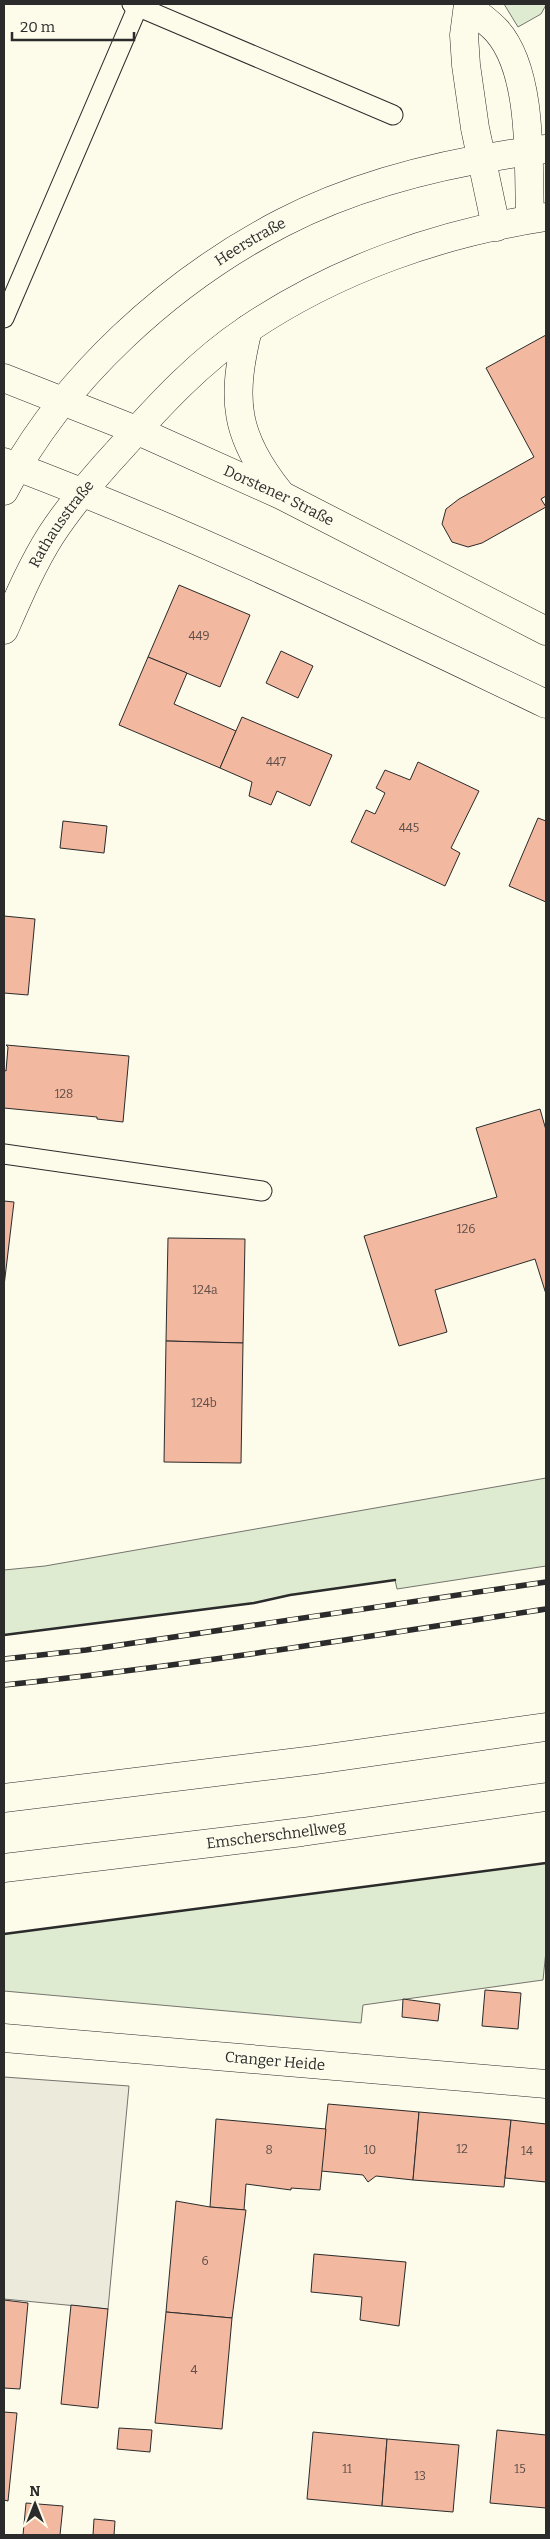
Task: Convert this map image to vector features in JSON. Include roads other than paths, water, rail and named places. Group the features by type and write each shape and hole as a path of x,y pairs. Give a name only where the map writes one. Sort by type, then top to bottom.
{"main road":[{"path":"136,430 173,390 248,329 325,284 374,262 426,245 538,218 537,150 512,55 497,31 468,5"},
{"path":"468,5 464,35 466,65 481,160 496,227"},
{"name":"Heerstraße","path":"63,401 115,344 162,304 223,258 283,223 350,194 418,172 537,150"},
{"path":"248,329 241,357 238,412 246,439 261,469 283,496"},
{"name":"Dorstener Straße","path":"4,378 136,430 283,496 546,632"},
{"path":"4,491 10,464 63,401"},
{"name":"Rathausstraße","path":"4,630 32,567 51,536 81,492 136,430"},
{"path":"10,464 164,527 360,616 546,704"},
{"path":"4,1798 315,1760 546,1727"},
{"name":"Emscherschnellweg","path":"4,1868 292,1833 546,1797"},
{"name":"Cranger Heide","path":"4,2038 546,2084"}],"lane":[{"path":"4,318 136,5 393,115"},
{"path":"4,1154 262,1191"}],"railway":[{"path":"4,1659 86,1650 546,1582"},
{"path":"4,1685 208,1660 546,1609"}]}
